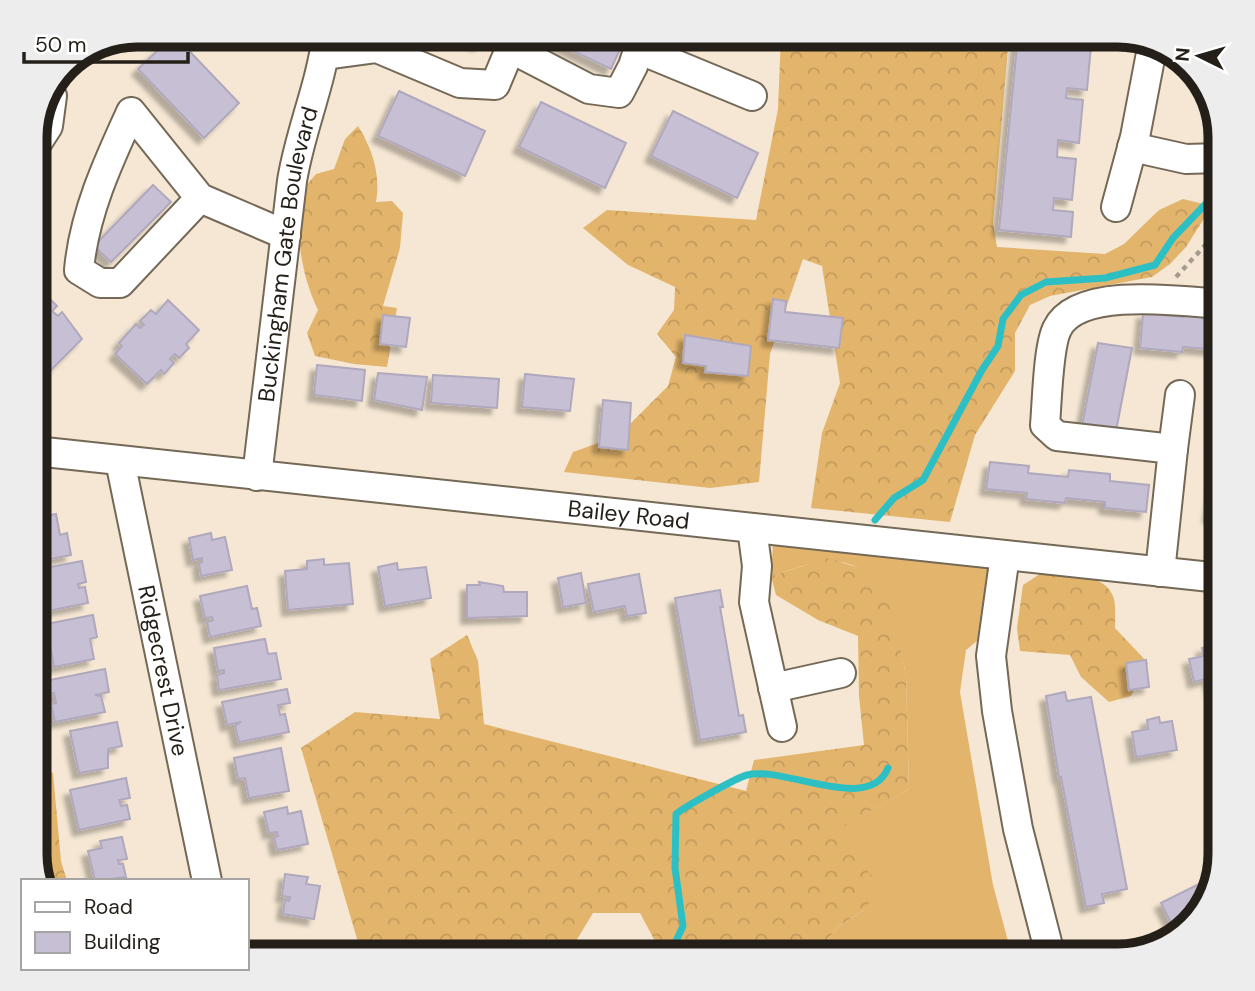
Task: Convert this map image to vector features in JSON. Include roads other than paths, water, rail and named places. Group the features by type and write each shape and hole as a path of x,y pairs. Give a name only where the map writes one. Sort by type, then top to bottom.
{"street":[{"name":"Buckingham Gate Boulevard","path":"257,476 297,152 325,47"},
{"path":"360,47 377,48 460,83 495,85 511,47"},
{"path":"521,47 589,89 619,93 638,47"},
{"path":"650,47 752,96"},
{"path":"1116,207 1132,147 1151,54"},
{"path":"200,198 120,284 100,283 79,270 82,239 109,160 131,112 200,198 286,235"},
{"path":"1132,147 1186,159 1208,158"},
{"path":"1173,449 1057,436 1047,430 1045,425 1055,335 1062,321 1097,304 1133,299 1208,303"},
{"path":"1160,572 1180,395"},
{"name":"Bailey Road","path":"47,453 1208,577"},
{"name":"Ridgecrest Drive","path":"120,461 207,879"},
{"path":"752,528 757,566 754,602 782,727"},
{"path":"1005,555 991,656 997,711 1018,829 1047,944"},
{"path":"773,688 841,673"}],"waterway":[{"path":"875,520 894,498 923,480 982,370 998,346 1003,319 1021,295 1046,282 1105,278 1155,265 1173,238 1208,202"},
{"path":"675,944 683,926 675,868 676,814 747,775 782,776 824,785 863,788 878,781 888,768"}]}
